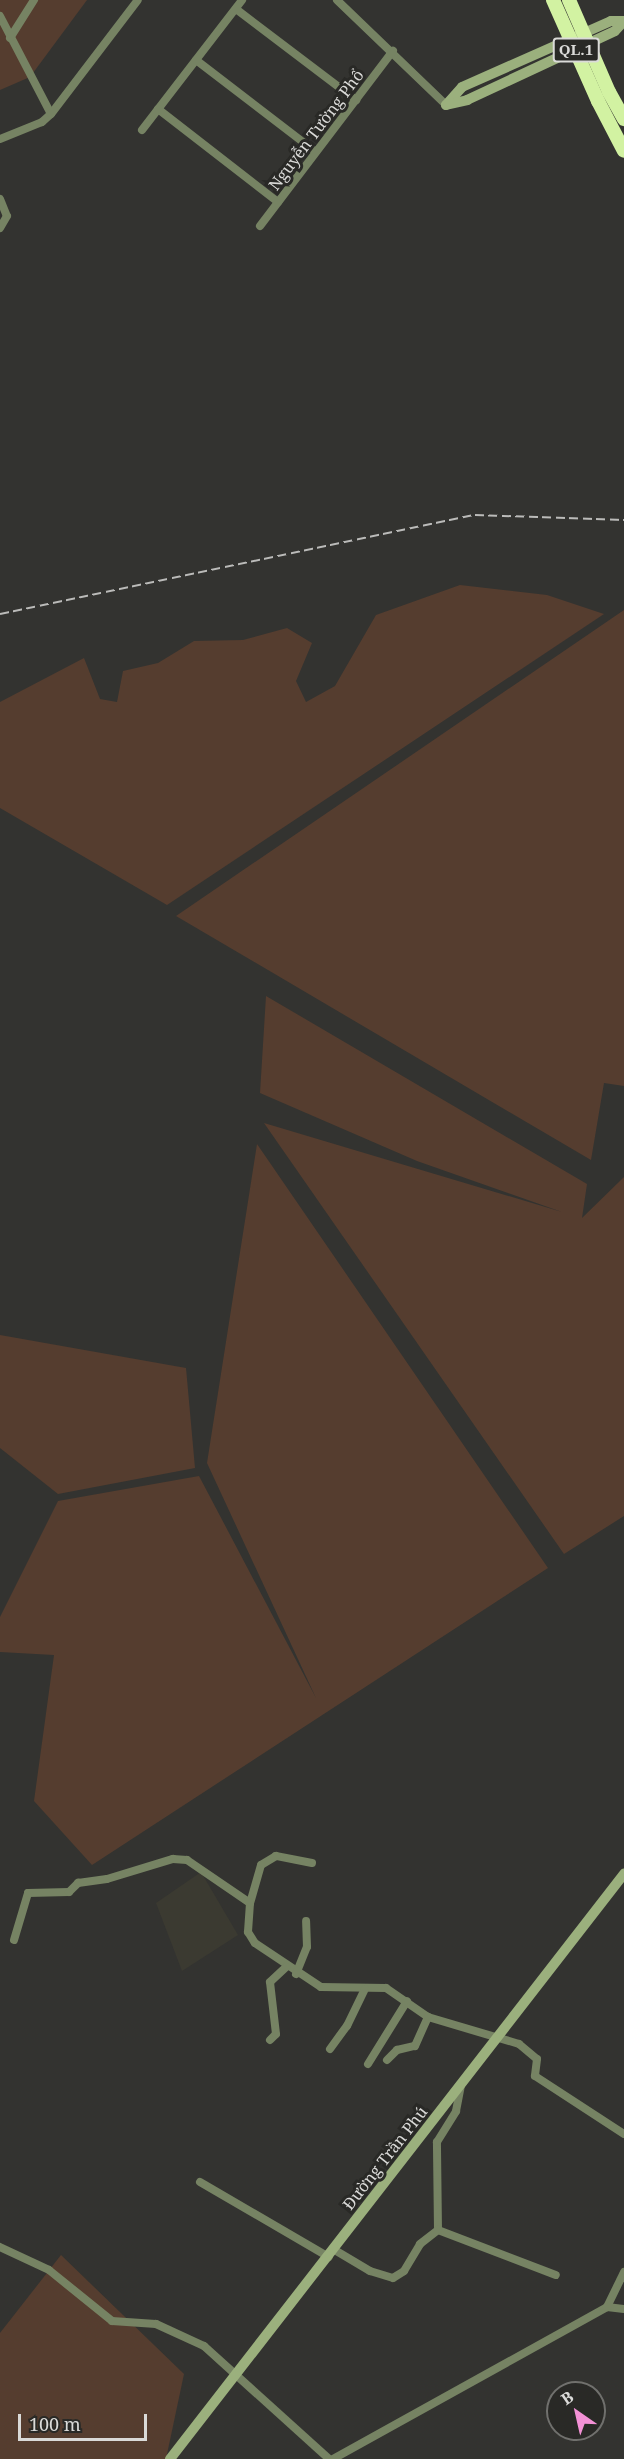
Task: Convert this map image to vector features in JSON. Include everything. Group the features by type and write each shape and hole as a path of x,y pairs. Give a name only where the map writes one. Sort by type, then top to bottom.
{"highway":[{"name":"QL.1","path":"553,0 604,96 624,119"},
{"name":"QL.1","path":"569,0 624,151"}],"main road":[{"path":"446,105 462,87 611,21 624,21"},
{"path":"446,105 467,100 539,67 615,31 624,21"},
{"name":"Đường Trần Phú","path":"170,2459 624,1874"}],"street":[{"path":"10,38 34,0"},
{"path":"0,139 42,122 51,114 138,0"},
{"path":"142,130 242,0"},
{"path":"337,0 393,51 446,105"},
{"path":"236,9 356,100"},
{"path":"0,16 51,114"},
{"name":"Nguyễn Tường Phổ","path":"260,226 393,51"},
{"path":"534,56 539,67"},
{"path":"196,60 316,152"},
{"path":"158,109 278,202"},
{"path":"0,199 7,216 0,228"},
{"path":"312,1863 290,1857 266,1860 260,1867 250,1903 249,1936 296,1974 328,1989 386,1988 428,2017 519,2044 537,2060 536,2076 624,2134"},
{"path":"14,1940 28,1893 69,1892 78,1883 107,1879 173,1859 187,1860 250,1903"},
{"path":"296,1974 307,1947 306,1922"},
{"path":"270,2040 276,2034 270,1982 286,1967"},
{"path":"330,2049 347,2026 364,1989"},
{"path":"368,2064 407,2001"},
{"path":"387,2060 397,2050 415,2046 428,2017"},
{"path":"438,2230 437,2142 456,2111 461,2086"},
{"path":"200,2182 331,2253 370,2271 393,2278 404,2271 420,2244 438,2230"},
{"path":"438,2230 556,2275"},
{"path":"0,2247 40,2264 112,2321 123,2324 141,2320 187,2336 237,2372 331,2459 607,2307 624,2272"},
{"path":"607,2307 624,2309"}],"shaded area":[{"path":"0,0 87,0 30,77 0,90"},
{"path":"460,585 547,595 604,614 167,905 0,808 0,702 84,658 100,699 117,702 123,671 158,663 194,641 243,640 287,628 312,643 296,681 306,702 335,686 376,615"},
{"path":"624,610 624,1086 604,1083 591,1160 176,916"},
{"path":"266,996 587,1184 582,1218 624,1177 624,1516 564,1554 264,1123 562,1212 417,1161 260,1093"},
{"path":"257,1144 548,1568 92,1865 34,1801 54,1655 0,1652 0,1617 58,1501 199,1476 316,1698 207,1463"},
{"path":"0,1335 186,1368 195,1468 58,1494 0,1448"},
{"path":"201,1872 238,1935 182,1971 156,1903"},
{"path":"61,2255 184,2374 166,2459 0,2459 0,2333"}],"railway":[{"path":"0,614 475,515 624,520"}]}
